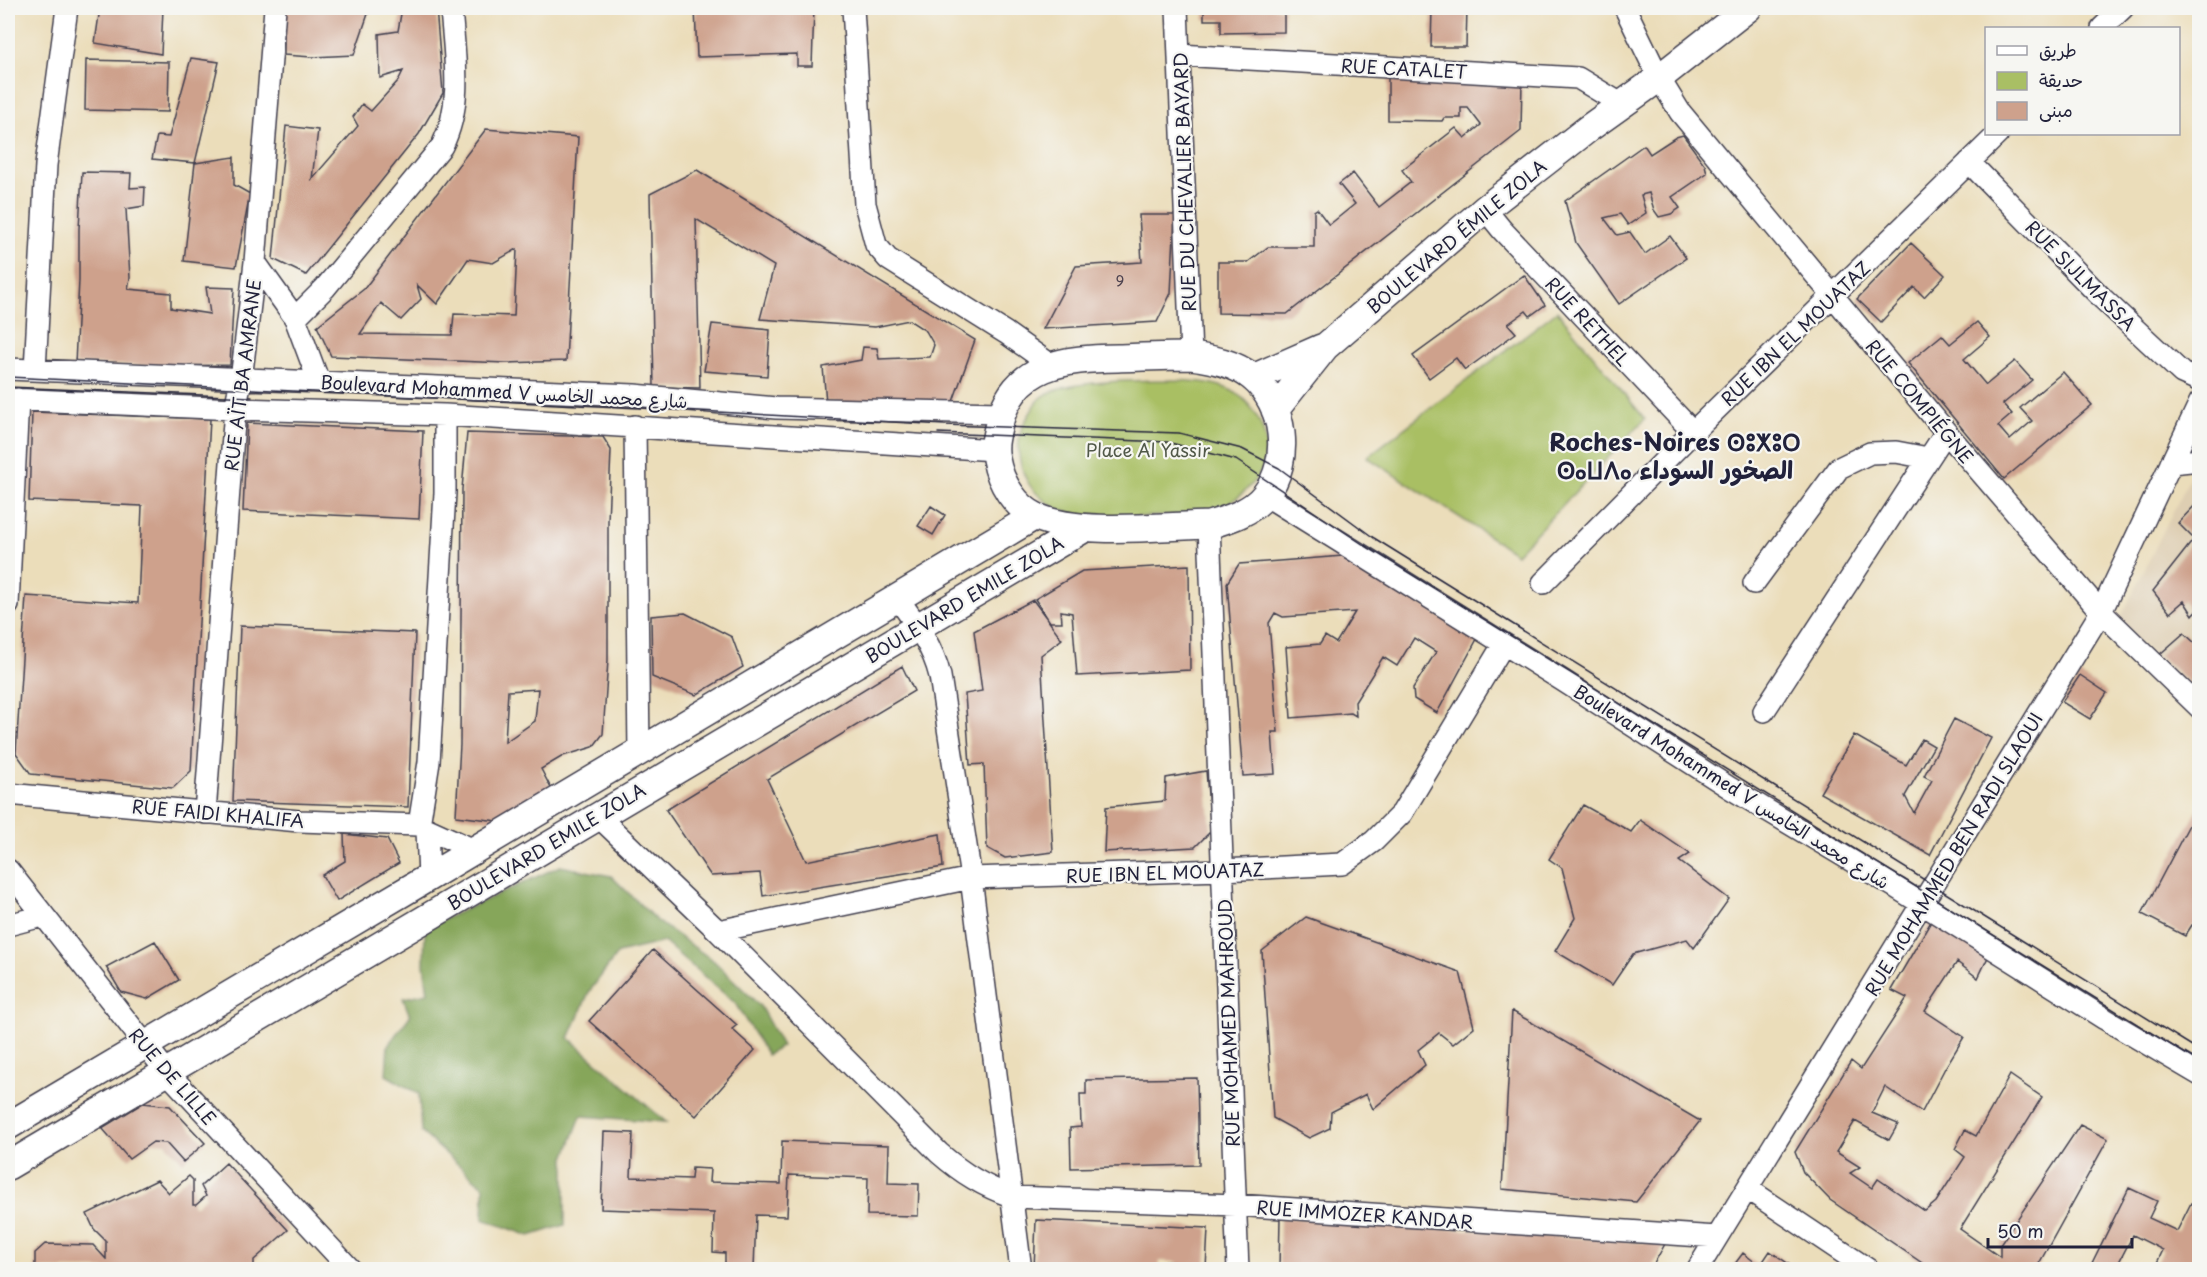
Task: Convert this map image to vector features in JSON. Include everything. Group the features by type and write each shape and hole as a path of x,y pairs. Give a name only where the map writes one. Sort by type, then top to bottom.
{"main road":[{"path":"1621,104 1659,78 1748,8"},
{"name":"BOULEVARD ÉMILE ZOLA","path":"1275,410 1325,346 1485,208 1621,104"},
{"name":"BOULEVARD ÉMILE ZOLA","path":"1253,378 1325,346"},
{"path":"1191,356 1224,362 1253,378 1275,410 1282,437 1279,468 1265,495 1254,506 1209,525 1085,528 1035,516 1010,493 998,470 995,436 1001,413 1012,392 1032,374 1051,365 1075,360 1191,356"},
{"name":"BOULEVARD EMILE ZOLA","path":"8,1126 1035,516"},
{"name":"BOULEVARD EMILE ZOLA","path":"8,1166 1085,528"}],"street":[{"path":"35,370 46,165 67,8"},
{"path":"255,262 274,40 274,8"},
{"path":"295,318 336,275 442,146 450,130 456,97 451,8"},
{"path":"853,8 865,204 876,244 888,259 1006,333 1051,365"},
{"name":"RUE DU CHEVALIER BAYARD","path":"1177,8 1191,356"},
{"name":"RUE COMPIÉGNE","path":"1625,8 1659,78 1680,112 1946,432 2101,612 2199,708"},
{"path":"2103,27 2123,8"},
{"name":"RUE CATALET","path":"1179,55 1578,78 1621,104"},
{"name":"RUE IBN EL MOUATAZ","path":"1543,583 1693,432 1997,135"},
{"name":"RUE SIJLMASSA","path":"1969,162 2128,322 2182,373 2199,381"},
{"name":"RUE RETHEL","path":"1485,208 1510,238 1693,432"},
{"name":"RUE AÏT BA AMRANE","path":"255,262 295,318 320,382"},
{"name":"RUE AÏT BA AMRANE","path":"205,813 235,409 241,380 255,262"},
{"name":"Boulevard Mohammed V شارع محمد الخامس","path":"8,369 634,395 776,408 1001,413"},
{"path":"2199,381 2199,389"},
{"path":"8,605 13,399"},
{"name":"Boulevard Mohammed V شارع محمد الخامس","path":"13,399 445,415 995,450"},
{"name":"RUE MOHAMMED BEN RADI SLAOUI","path":"1697,1269 2101,612 2171,463 2194,423 2199,402"},
{"path":"429,877 423,827 429,762 444,493 445,415"},
{"path":"635,426 639,753"},
{"path":"1764,711 1946,432"},
{"path":"1754,583 1839,468 1870,453 1896,452 1928,458"},
{"path":"2171,463 2199,460"},
{"name":"Boulevard Mohammed V شارع محمد الخامس","path":"1265,495 1562,680 1730,788 2199,1075"},
{"name":"RUE MOHAMED MAHROUD","path":"1209,525 1238,1269"},
{"path":"898,599 933,653 940,676 971,878 1021,1269"},
{"name":"RUE IBN EL MOUATAZ","path":"718,931 971,878 1342,864 1374,841 1402,813 1503,645"},
{"name":"RUE FAIDI KHALIFA","path":"8,794 299,821 423,827 474,850"},
{"name":"RUE IMMOZER KANDAR","path":"598,816 718,931 939,1153 962,1173 984,1186 1013,1197 1236,1205 1717,1237"},
{"name":"RUE DE LILLE","path":"8,870 166,1071 351,1269"},
{"path":"8,925 42,916"},
{"path":"1748,1189 1869,1269"}],"shaded area":[{"path":"2199,459 2199,699 2119,621"}],"green space":[{"path":"1557,311 1645,419 1516,554 1367,457"},
{"name":"Place Al Yassir","path":"1170,380 1221,386 1238,394 1254,412 1264,434 1265,458 1262,469 1247,490 1232,501 1201,512 1109,517 1061,510 1037,494 1027,481 1021,467 1019,443 1022,427 1041,398 1066,387 1084,384"},
{"path":"560,866 611,876 657,921 714,961 760,1006 782,1046 767,1055 735,1003 664,942 618,953 589,992 569,1038 666,1122 581,1116 565,1158 565,1225 530,1236 483,1219 484,1187 421,1132 419,1094 386,1075 388,1045 410,1016 403,998 428,993 424,964 425,928"}],"building":[{"path":"100,8 163,8 161,54 95,43"},
{"path":"284,8 370,8 354,55 312,57 284,55"},
{"path":"402,8 436,8 443,93 419,134 306,275 273,259 286,126 318,130 312,179 358,126 353,117 362,104 371,111 398,81 403,71 380,78 379,34 398,31"},
{"path":"695,8 814,8 812,66 797,66 797,54 697,57"},
{"path":"1204,8 1284,8 1284,32 1221,33 1221,20 1204,20"},
{"path":"1432,8 1467,8 1466,47 1431,47"},
{"path":"191,58 219,62 195,163 152,159 157,136 169,137"},
{"path":"86,60 169,62 168,112 85,110"},
{"path":"1388,78 1522,79 1521,131 1287,314 1218,313 1218,262 1248,262 1268,247 1314,247 1314,211 1317,209 1329,225 1355,204 1339,184 1353,173 1379,207 1411,182 1402,170 1456,128 1465,138 1481,125 1468,108 1461,108 1461,118 1444,118 1442,121 1388,120"},
{"path":"486,129 578,137 566,361 506,363 331,356 317,326 364,289","holes":["517,249 514,316 454,314 452,335 360,334 381,303 401,320 421,299 417,285 437,304 468,259 493,263"]},
{"path":"1683,135 1705,165 1707,173 1672,197 1680,208 1671,214 1659,217 1654,210 1649,193 1641,195 1646,213 1628,225 1620,214 1604,218 1617,235 1630,232 1645,254 1670,236 1686,258 1619,304 1576,243 1565,201 1644,145 1650,154"},
{"path":"234,157 234,185 250,194 236,267 184,261 195,163"},
{"path":"697,170 975,340 951,407 826,402 823,367 861,360 863,347 877,348 879,359 930,357 934,345 926,331 909,320 875,327 760,319 774,266 696,219 700,388 654,387 650,194"},
{"path":"82,172 131,173 130,188 145,187 144,206 126,209 130,278 128,289 171,293 171,308 210,314 206,287 234,288 230,365 75,364"},
{"path":"1139,215 1175,215 1171,293 1157,322 1043,329 1076,266 1142,262"},
{"path":"1911,243 1945,275 1924,297 1914,287 1881,322 1857,299"},
{"path":"1524,275 1545,305 1530,316 1526,311 1508,324 1516,333 1465,370 1456,358 1429,378 1413,356"},
{"path":"1977,322 1990,337 1964,359 1986,385 2015,361 2032,380 2003,404 2012,414 1998,426 2010,440 2032,421 2020,408 2063,372 2092,405 2004,479 1908,363 1942,335 1950,344"},
{"path":"712,324 770,330 767,376 704,371"},
{"path":"32,412 210,419 191,771 173,788 31,774 16,753 26,596 138,603 142,506 29,501"},
{"path":"247,423 423,431 419,519 243,511"},
{"path":"467,433 603,437 611,450 608,521 608,660 603,734 593,747 563,756 541,769 555,796 507,822 456,816 460,745 462,489","holes":["538,689 535,721 505,742 508,691"]},
{"path":"2198,502 2199,608 2193,615 2184,601 2170,613 2153,591 2194,539 2178,523"},
{"path":"931,506 945,515 933,535 918,526"},
{"path":"1343,556 1477,639 1437,713 1414,699 1413,688 1436,652 1414,638 1397,666 1383,657 1355,702 1356,716 1351,713 1291,718 1286,647 1320,644 1325,636 1336,643 1355,612 1283,617 1275,613 1269,623 1278,732 1272,732 1275,774 1243,776 1227,583 1239,564"},
{"path":"1189,565 1190,670 1077,676 1072,613 1061,611 1062,622 1050,622 1035,599 1082,571"},
{"path":"1033,600 1062,639 1041,655 1053,852 1005,858 987,848 984,764 970,765 965,694 982,691 974,631"},
{"path":"685,613 732,637 743,667 696,695 652,677 651,616"},
{"path":"240,626 415,633 408,807 233,801"},
{"path":"2184,633 2195,643 2199,637 2199,692 2159,655"},
{"path":"902,666 914,691 767,779 806,861 940,834 943,867 763,896 760,873 711,876 666,810"},
{"path":"2080,675 2107,693 2090,719 2062,702"},
{"path":"1954,719 1991,738 1930,855 1820,793 1854,735 1906,765 1922,739 1934,746 1905,796 1914,813 1932,780 1924,776"},
{"path":"1206,771 1211,831 1195,847 1104,852 1106,807 1165,801 1166,778"},
{"path":"1583,805 1631,832 1640,820 1690,854 1679,861 1729,899 1694,948 1687,939 1633,954 1612,985 1555,951 1575,918 1562,868 1549,859"},
{"path":"2199,806 2199,923 2197,927 2192,925 2185,936 2142,914"},
{"path":"344,834 387,839 399,863 337,901 322,875 345,861"},
{"path":"1306,917 1460,972 1474,1027 1453,1044 1439,1033 1418,1050 1425,1065 1373,1109 1366,1094 1331,1112 1330,1128 1309,1138 1273,1118 1262,951"},
{"path":"1933,918 1989,955 1978,978 1957,962 1925,1011 1964,1037 1922,1112 1885,1087 1872,1113 1898,1124 1889,1140 1855,1121 1836,1152 1860,1167 1850,1173 1872,1188 1878,1179 1925,1211 1936,1202 1965,1157 1955,1149 1965,1130 1976,1136 2010,1075 2042,1097 1960,1229 2000,1257 2000,1245 2080,1125 2108,1139 2036,1269 1931,1269 1830,1200 1803,1172 1795,1152 1851,1061 1861,1069 1907,998 1891,990"},
{"path":"155,941 179,980 147,999 121,992 106,967"},
{"path":"653,950 737,1025 732,1029 755,1050 696,1116 589,1021"},
{"path":"1512,1011 1700,1121 1636,1202 1502,1189"},
{"path":"1197,1078 1199,1165 1071,1168 1070,1128 1081,1127 1080,1094 1086,1094 1086,1080"},
{"path":"143,1103 170,1106 205,1143 183,1162 166,1143 153,1142 129,1159 102,1128"},
{"path":"604,1132 633,1133 631,1177 691,1179 692,1168 710,1169 709,1182 781,1184 782,1141 889,1145 888,1183 919,1184 918,1216 867,1215 868,1178 789,1175 787,1216 756,1215 754,1269 725,1269 725,1253 713,1252 714,1213 601,1209"},
{"path":"226,1163 288,1230 254,1260 254,1269 35,1269 35,1253 45,1244 93,1245 106,1259 106,1241 94,1229 87,1214 157,1180 169,1193 189,1176 193,1180 193,1205 196,1205 206,1196 201,1186"},
{"path":"2129,1188 2157,1201 2149,1218 2177,1231 2191,1203 2199,1207 2199,1264 2197,1269 2154,1269 2163,1250 2133,1235 2117,1266 2124,1269 2089,1269"},
{"path":"1280,1217 1665,1244 1651,1269 1279,1269"},
{"path":"1036,1220 1208,1228 1206,1269 1176,1269 1177,1262 1160,1261 1159,1269 1034,1269"},
{"path":"1770,1251 1790,1265 1787,1269 1731,1269 1743,1253 1760,1266"}],"tram line":[{"path":"8,377 945,425 1179,433 1242,449 1279,468 1374,538 2200,1051"},
{"path":"8,387 252,397"},
{"path":"938,433 1167,442 1236,460 1364,545 2200,1063"}],"district":[{"name":"Roches-Noires ⵙⵓⵅⵓⵔ ⵙⴰⵡⴷⴰ الصخور السوداء","path":"1675,455"}]}
